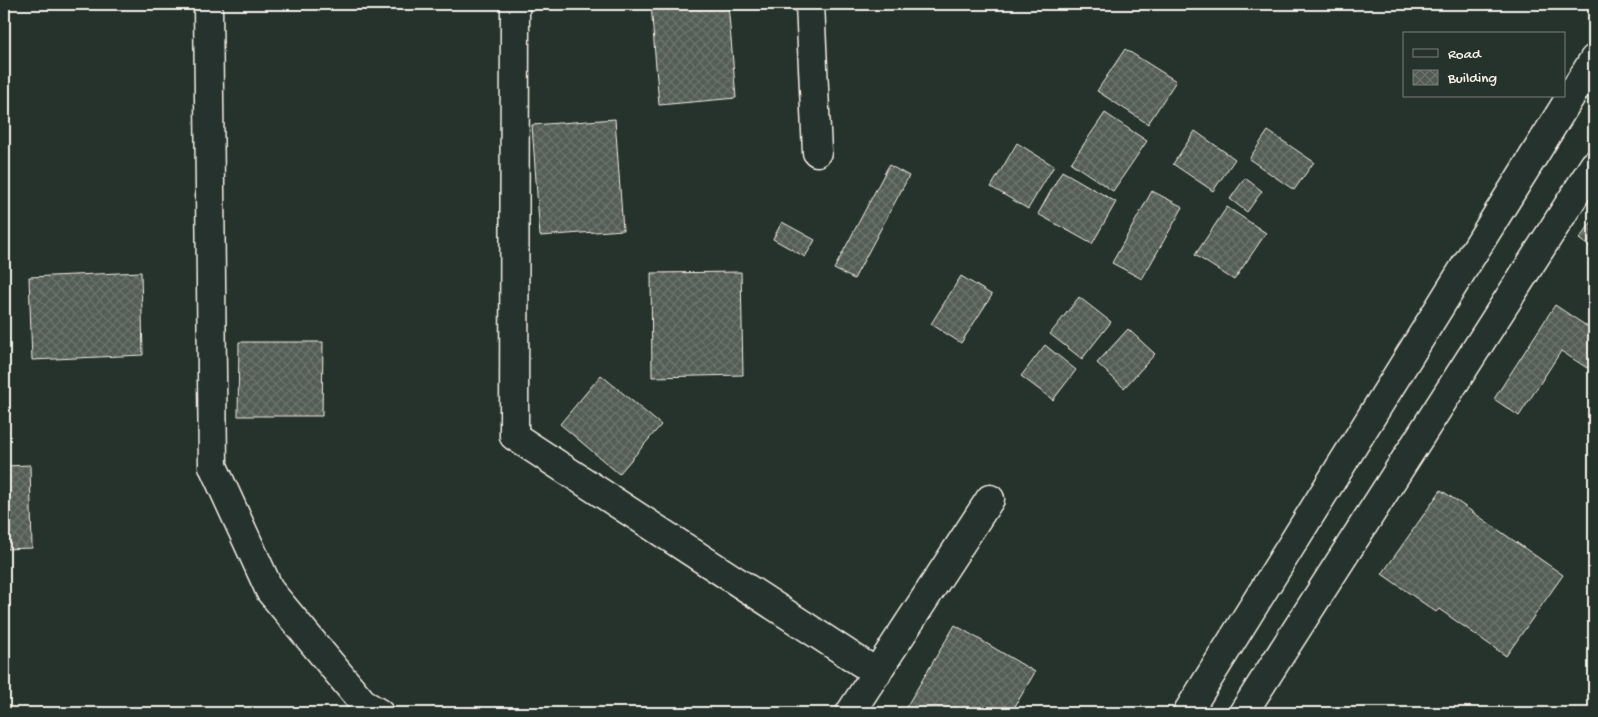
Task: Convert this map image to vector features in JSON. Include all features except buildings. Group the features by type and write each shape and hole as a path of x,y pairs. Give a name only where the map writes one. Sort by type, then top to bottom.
{"street":[{"path":"208,4 213,466 270,591 364,704 379,713"},
{"path":"515,4 514,436 877,673"},
{"path":"810,4 817,152"},
{"path":"1187,713 1594,59"},
{"path":"1243,713 1594,165"},
{"path":"850,713 990,499"}]}
